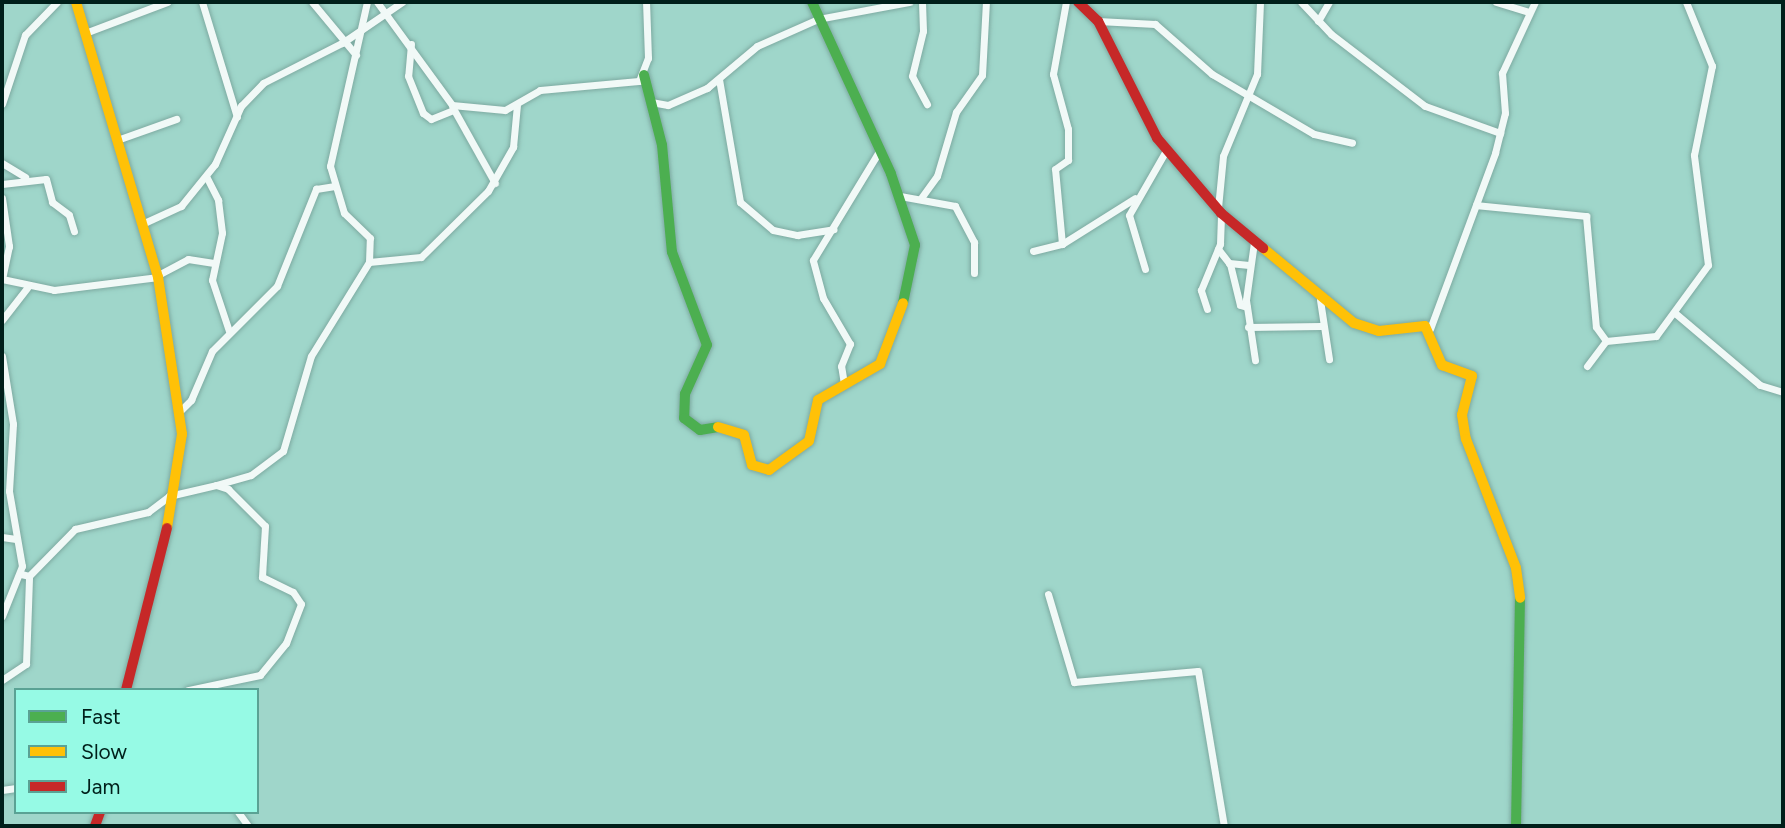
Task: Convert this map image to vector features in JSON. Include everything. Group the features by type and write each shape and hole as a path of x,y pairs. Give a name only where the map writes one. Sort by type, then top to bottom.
{"street":[{"path":"2,103 28,30 57,2"},
{"path":"76,2 158,276 180,411 175,495 127,688"},
{"path":"85,33 167,2"},
{"path":"202,2 237,117"},
{"path":"312,2 342,43 356,55"},
{"path":"2,616 25,575 75,529 148,512 175,495 251,475 283,451 311,356 369,262 370,238 344,214 335,186 333,138 356,55 367,2"},
{"path":"377,2 411,44 453,108 495,183"},
{"path":"144,223 178,209 206,176 237,117 275,75 342,43 402,2"},
{"path":"646,2 644,75 662,145 673,252 707,345 685,394 684,418 700,430 724,426 744,435 752,465 764,472 809,441 814,404 880,363 904,302 915,244 900,196 878,153 812,2"},
{"path":"649,101 668,105 719,79 757,46 818,19 909,2"},
{"path":"922,2 923,31 912,76 927,104"},
{"path":"920,198 937,176 956,113 982,75 986,2"},
{"path":"1062,244 1055,169 1068,160 1068,129 1053,74 1066,2"},
{"path":"1078,2 1098,21 1111,58 1167,149 1220,211 1320,300 1370,330 1430,329"},
{"path":"1207,309 1202,282 1218,249 1223,156 1251,94 1259,59 1260,2"},
{"path":"1301,2 1318,21 1425,106 1500,133"},
{"path":"1318,21 1329,2"},
{"path":"1496,2 1530,12"},
{"path":"1516,826 1525,663 1516,568 1470,459 1462,415 1472,376 1442,365 1430,329 1500,133 1500,78 1535,2"},
{"path":"1606,341 1647,342 1675,313 1708,265 1694,155 1712,66 1686,2"},
{"path":"1098,21 1155,24 1204,68 1314,134 1352,143"},
{"path":"411,44 408,76 424,113 431,119 453,108 517,105 540,90 606,88 644,75"},
{"path":"719,79 740,202 773,230 797,235 834,229"},
{"path":"369,262 421,257 495,183 513,147 517,105"},
{"path":"117,140 176,119"},
{"path":"1145,269 1128,220 1136,197 1167,149"},
{"path":"844,384 841,366 850,344 823,298 813,260 834,229 848,194 878,153"},
{"path":"2,163 26,177 50,184 52,201 69,215 74,231"},
{"path":"206,176 220,212 212,284 229,331"},
{"path":"2,184 26,177"},
{"path":"180,411 229,331 276,286 316,189 335,186"},
{"path":"900,196 951,202 964,219 978,257 974,273"},
{"path":"1033,251 1062,244 1136,197"},
{"path":"2,198 9,246 2,279 27,288 77,289 158,276 188,259 214,263"},
{"path":"1476,205 1588,218 1596,327 1606,341"},
{"path":"1254,242 1249,265 1247,307 1255,360"},
{"path":"1218,249 1230,264 1240,305 1247,307"},
{"path":"1230,264 1249,265"},
{"path":"2,320 27,288"},
{"path":"1320,300 1321,326 1329,359"},
{"path":"1675,313 1759,385 1783,392"},
{"path":"1248,327 1321,326"},
{"path":"1587,366 1606,341"},
{"path":"2,358 13,424 5,491 25,575 26,664 2,680"},
{"path":"198,688 260,675 286,643 301,604 293,592 262,577 268,546 262,521 216,485"},
{"path":"2,537 16,539"},
{"path":"1048,594 1074,682 1198,671 1224,826"}],"traffic: fast":[{"path":"812,2 891,174 915,245 903,303"},
{"path":"644,75 662,145 672,252 707,345 685,394 684,418 700,430 718,427"},
{"path":"1516,826 1520,598"}],"traffic: slow":[{"path":"76,2 158,277 182,434 167,528"},
{"path":"1263,248 1354,323 1379,331 1425,326 1442,365 1472,376 1462,415 1466,439 1516,568 1520,598"},
{"path":"718,427 744,435 752,465 769,470 809,441 818,400 880,364 903,303"}],"traffic: jam":[{"path":"1078,2 1098,21 1157,138 1221,213 1263,248"},
{"path":"127,688 167,528"},
{"path":"95,826 99,814"}]}
